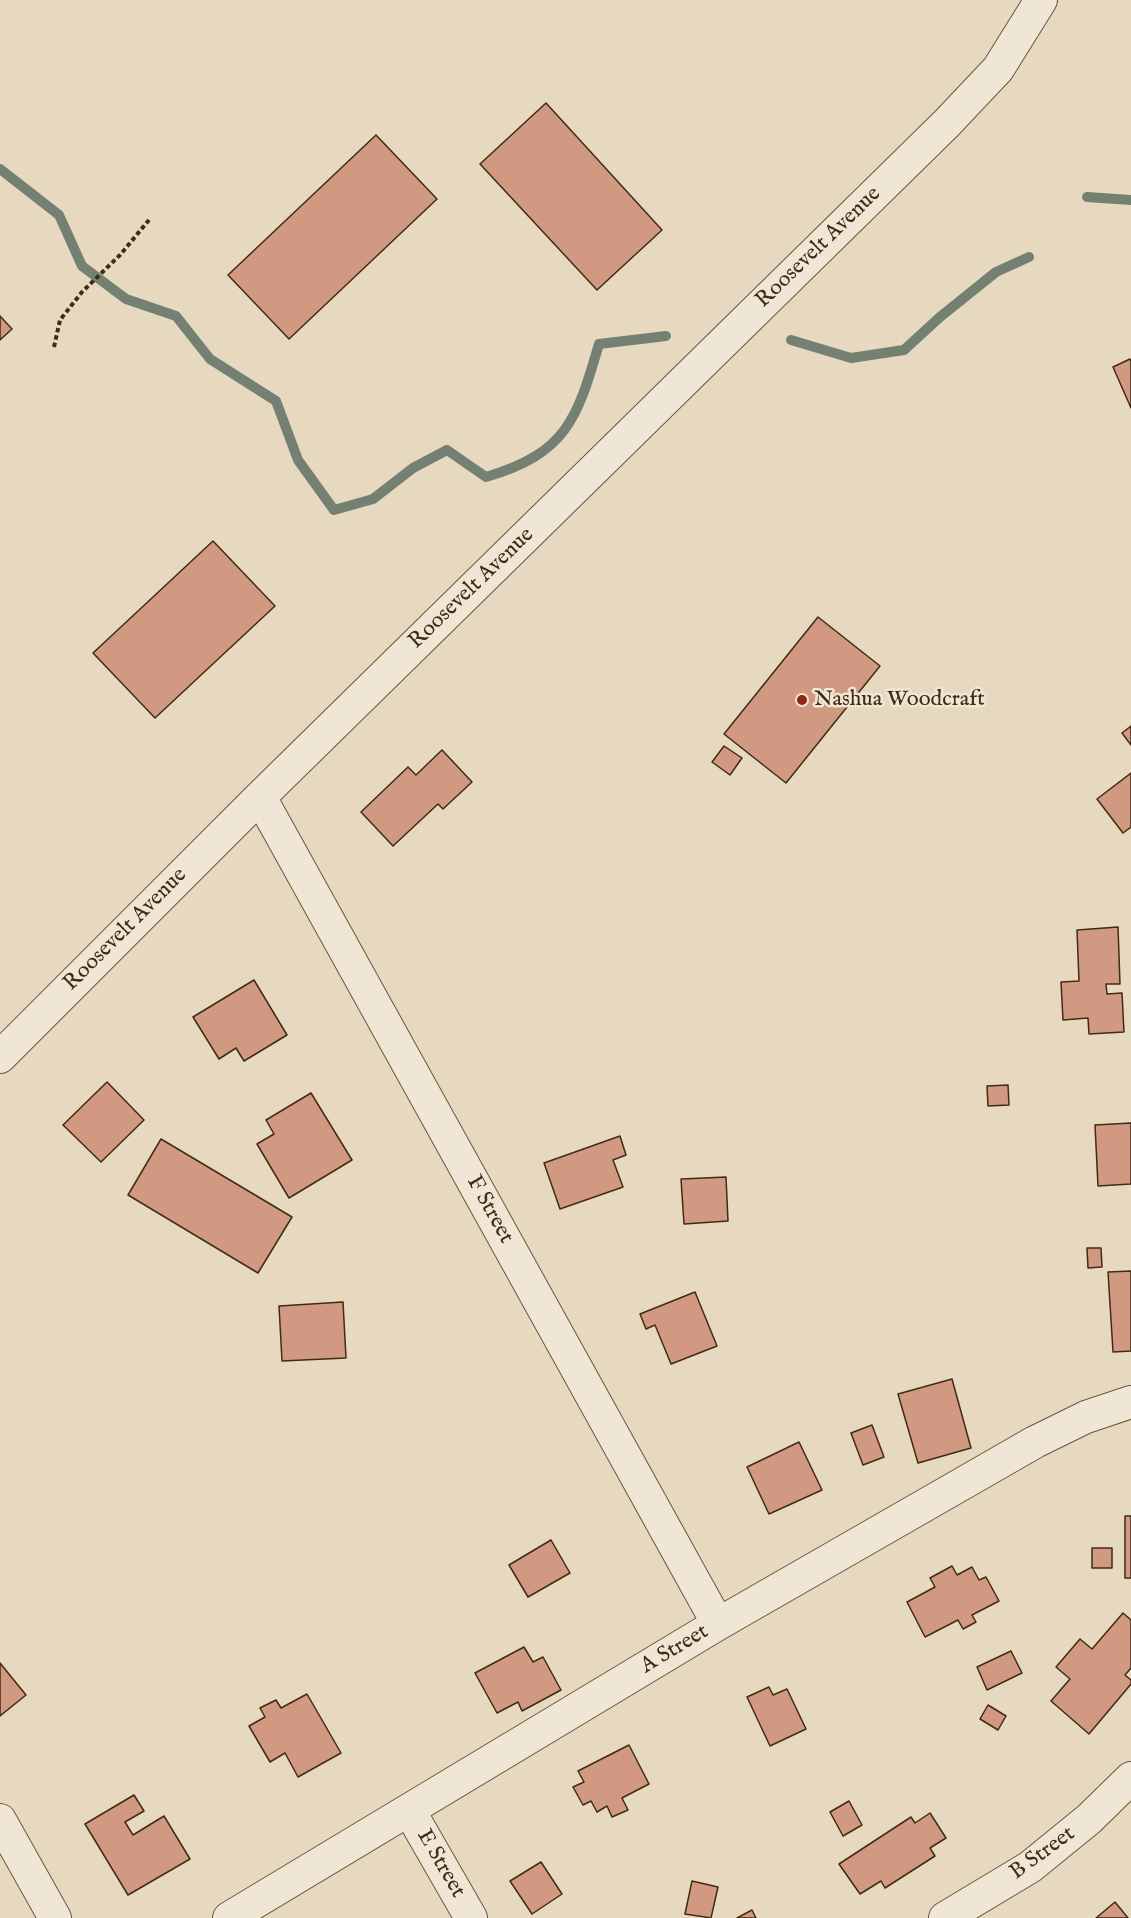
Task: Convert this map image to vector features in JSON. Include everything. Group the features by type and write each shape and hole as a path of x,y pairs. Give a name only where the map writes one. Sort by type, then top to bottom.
{"street":[{"name":"Roosevelt Avenue","path":"0,1057 260,797 947,123 998,69 1041,0"},
{"name":"F Street","path":"260,797 718,1624"},
{"name":"A Street","path":"229,1918 718,1624 1035,1442 1086,1417 1131,1402"},
{"name":"B Street","path":"945,1918 1030,1867 1089,1819 1131,1778"},
{"name":"E Street","path":"409,1810 471,1918"},
{"path":"0,1820 55,1918"}],"path":[{"path":"54,347 60,320 82,292 120,255 149,220"}],"building":[{"path":"546,103 662,230 597,290 480,164"},
{"path":"376,135 437,199 289,339 228,275"},
{"path":"0,316 12,329 0,340"},
{"path":"1130,359 1131,361 1131,408 1113,367"},
{"path":"213,541 275,606 155,718 93,653"},
{"name":"Nashua Woodcraft","path":"818,617 880,666 786,783 724,734"},
{"path":"1131,726 1131,745 1122,733"},
{"path":"724,746 742,758 730,775 712,762"},
{"path":"442,750 472,782 443,809 438,804 393,846 361,812 408,767 416,775"},
{"path":"1131,773 1131,827 1123,833 1097,799"},
{"path":"1118,927 1120,984 1106,984 1107,994 1122,993 1124,1032 1089,1034 1088,1018 1063,1020 1061,982 1079,981 1077,930"},
{"path":"254,980 287,1035 244,1061 236,1048 219,1059 193,1017"},
{"path":"107,1082 144,1120 101,1162 63,1125"},
{"path":"1008,1085 1009,1105 988,1106 987,1086"},
{"path":"311,1093 352,1160 289,1198 257,1144 274,1134 266,1120"},
{"path":"1131,1123 1131,1184 1098,1186 1095,1125"},
{"path":"620,1136 626,1155 613,1160 623,1187 560,1209 544,1163"},
{"path":"161,1139 292,1217 258,1273 128,1195"},
{"path":"726,1177 728,1221 684,1224 681,1179"},
{"path":"1087,1248 1101,1248 1102,1267 1088,1268"},
{"path":"1131,1271 1131,1351 1113,1352 1108,1272"},
{"path":"695,1292 717,1346 671,1364 655,1325 646,1329 640,1314"},
{"path":"343,1302 346,1358 282,1361 279,1306"},
{"path":"952,1379 971,1448 918,1463 898,1394"},
{"path":"872,1425 884,1457 863,1465 851,1433"},
{"path":"799,1442 822,1490 769,1514 747,1467"},
{"path":"1125,1516 1131,1516 1131,1578 1125,1578"},
{"path":"551,1540 570,1573 528,1597 509,1565"},
{"path":"1092,1548 1112,1548 1112,1568 1092,1568"},
{"path":"952,1566 957,1575 972,1567 979,1580 986,1577 999,1601 972,1615 976,1622 963,1629 958,1620 925,1637 907,1602 935,1587 930,1578"},
{"path":"1123,1613 1131,1620 1131,1668 1125,1675 1131,1680 1131,1684 1089,1734 1051,1701 1070,1679 1056,1667 1080,1639 1092,1649"},
{"path":"524,1647 533,1662 543,1657 561,1690 522,1711 518,1702 497,1713 475,1673"},
{"path":"1011,1651 1022,1673 987,1690 977,1667"},
{"path":"0,1663 26,1695 0,1716"},
{"path":"769,1687 773,1695 787,1689 806,1729 770,1746 747,1697"},
{"path":"307,1694 341,1753 298,1777 285,1753 270,1762 249,1726 265,1717 260,1708 276,1700 281,1708"},
{"path":"988,1705 1006,1716 998,1730 980,1719"},
{"path":"629,1745 649,1784 622,1798 628,1810 612,1817 607,1806 597,1812 591,1801 583,1805 573,1787 584,1782 578,1771"},
{"path":"134,1795 144,1811 125,1822 133,1835 164,1816 190,1859 128,1895 85,1824"},
{"path":"849,1801 862,1825 843,1836 830,1812"},
{"path":"930,1813 946,1838 930,1848 935,1856 885,1888 881,1881 860,1894 839,1864 911,1817 915,1823"},
{"path":"541,1862 562,1894 532,1914 510,1881"},
{"path":"692,1881 718,1887 711,1918 685,1914"},
{"path":"1115,1902 1128,1918 1096,1918"},
{"path":"752,1910 756,1918 737,1918"}],"waterway":[{"path":"0,169 59,215 82,266 126,299 176,316 210,359 276,401 298,460 334,510 373,499 413,468 447,450 486,477 535,457 565,430 575,413 599,344 666,336"},
{"path":"1087,197 1131,200"},
{"path":"791,340 851,358 904,350 940,317 996,272 1029,257"}],"place":[{"name":"Nashua Woodcraft","path":"802,700"}]}
